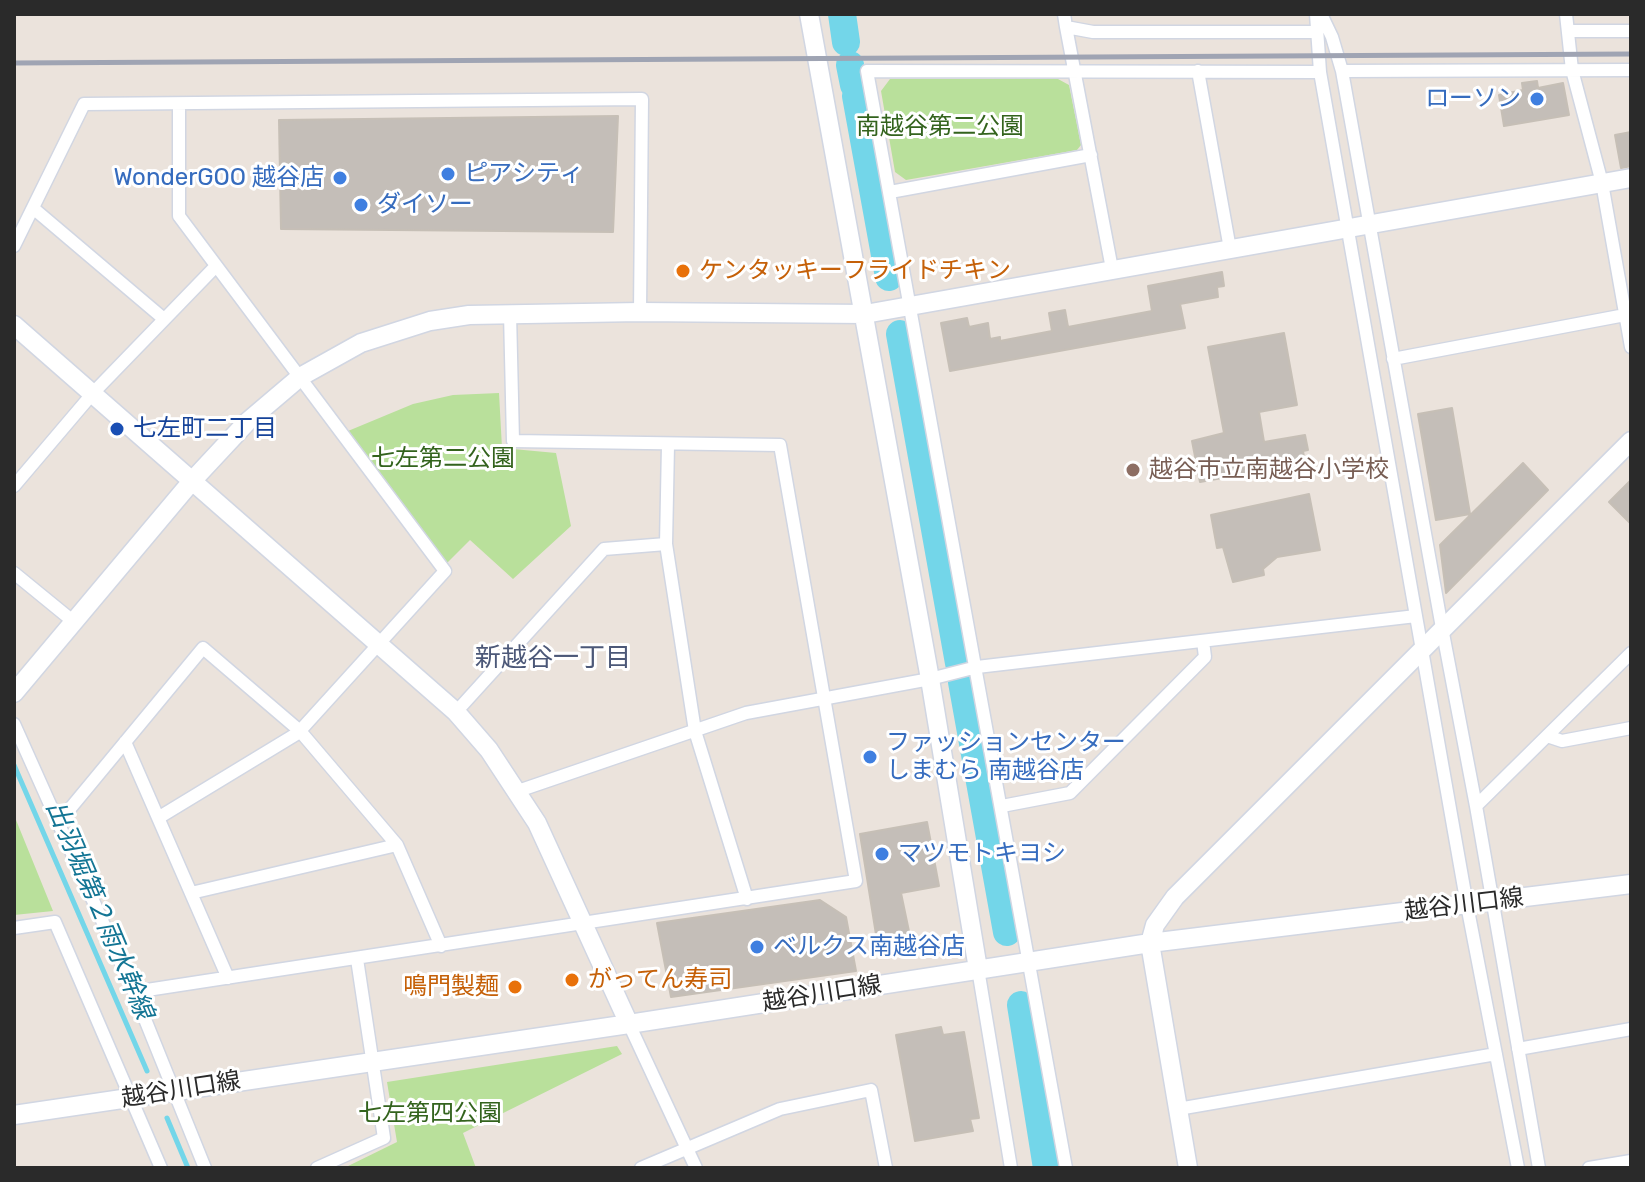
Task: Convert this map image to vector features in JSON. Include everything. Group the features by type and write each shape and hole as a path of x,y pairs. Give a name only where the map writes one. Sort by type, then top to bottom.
{"street":[{"path":"809,14 930,679 1011,1168"},
{"path":"1319,14 1320,72 1467,905 1518,1168"},
{"path":"1319,14 1332,37 1342,71 1539,1168"},
{"path":"1566,14 1572,70 1602,183 1631,347"},
{"path":"1065,20 1093,32 1317,32"},
{"path":"1065,20 1112,269"},
{"path":"1570,31 1631,31"},
{"path":"1342,71 1631,70"},
{"path":"1066,1168 867,71 1320,72"},
{"path":"1198,71 1230,249"},
{"path":"14,246 84,104 642,99 640,312"},
{"path":"158,818 300,731 445,571 179,216 179,104"},
{"path":"890,192 1091,155"},
{"path":"14,693 192,481 247,422 300,377 361,343 430,321 510,313 865,314 1631,178"},
{"path":"33,208 164,319"},
{"path":"14,486 93,393 216,266"},
{"path":"134,992 856,881 780,445 513,441 510,313"},
{"path":"1393,359 1625,315"},
{"path":"14,325 456,712 489,750 518,791 556,862 696,1168"},
{"path":"1188,1168 1150,943 1155,925 1175,897 1631,441"},
{"path":"668,445 666,544 695,731 747,899"},
{"path":"456,712 604,549 666,544"},
{"path":"14,573 74,622"},
{"path":"518,791 746,713 930,679 977,667 1416,616"},
{"path":"1002,806 1070,793 1205,657 1203,641"},
{"path":"59,822 203,648 300,731 397,845 441,946"},
{"path":"1476,806 1631,653"},
{"path":"14,724 134,992 205,1168"},
{"path":"1547,736 1562,741 1631,728"},
{"path":"125,742 228,978"},
{"path":"191,893 397,845"},
{"name":"越谷川口線","path":"14,1115 1150,943 1631,884"},
{"path":"14,928 55,922 161,1168"},
{"path":"317,1168 384,1138 357,959"},
{"path":"1518,1049 1631,1029"},
{"path":"1178,1109 1496,1054"},
{"path":"641,1168 780,1109 871,1090 886,1168"},
{"path":"1589,1168 1631,1161"}],"green space":[{"name":"南越谷第二公園","path":"890,79 1058,79 1069,85 1081,145 1077,150 906,180 895,172 881,91"},
{"name":"七左第二公園","path":"499,393 502,448 556,453 571,526 513,579 470,540 446,564 348,431 413,404 453,395"},
{"path":"14,815 53,911 14,915"},
{"name":"七左第四公園","path":"617,1046 622,1054 463,1133 476,1168 344,1168 397,1142 387,1082"}],"building":[{"path":"1537,81 1538,88 1563,83 1569,115 1504,126 1499,95 1523,90 1522,83"},
{"name":"ピアシティ","path":"618,116 613,232 281,229 279,120"},
{"path":"1631,132 1631,166 1621,168 1615,135"},
{"path":"1222,272 1224,286 1217,287 1218,297 1180,304 1185,328 950,371 941,323 967,318 969,327 988,323 990,339 1000,337 1000,341 1052,331 1049,313 1065,310 1068,327 1152,311 1148,286"},
{"path":"1284,333 1297,405 1259,412 1264,442 1305,435 1308,450 1303,451 1305,463 1200,482 1192,441 1224,433 1208,347"},
{"path":"1452,408 1470,514 1436,520 1418,414"},
{"path":"1523,463 1548,490 1446,593 1440,545"},
{"path":"1631,480 1631,524 1609,502"},
{"path":"1309,494 1320,550 1277,557 1263,569 1264,575 1233,582 1223,547 1217,548 1211,515"},
{"path":"927,822 939,886 901,893 911,941 878,947 860,834"},
{"name":"ベルクス南越谷店","path":"820,900 846,917 856,971 671,997 657,923"},
{"path":"941,1027 943,1035 964,1032 979,1118 970,1119 973,1131 915,1141 896,1035"}],"waterway":[{"path":"842,14 846,42"},
{"path":"850,65 854,85"},
{"path":"856,96 889,277"},
{"path":"900,334 959,663"},
{"path":"962,682 1007,932"},
{"name":"出羽堀第２雨水幹線","path":"14,765 147,1071"},
{"path":"1021,1005 1047,1168"},
{"name":"出羽堀第２雨水幹線","path":"167,1118 188,1168"}],"railway":[{"path":"14,63 1631,54"}],"place":[{"name":"ローソン","path":"1537,99"},
{"name":"ピアシティ","path":"448,174"},
{"name":"WonderGOO 越谷店","path":"340,178"},
{"name":"ダイソー","path":"361,205"},
{"name":"ケンタッキーフライドチキン","path":"683,271"},
{"name":"七左町二丁目","path":"117,429"},
{"name":"越谷市立南越谷小学校","path":"1133,470"},
{"name":"ファッションセンター しまむら 南越谷店","path":"870,757"},
{"name":"マツモトキヨシ","path":"882,854"},
{"name":"ベルクス南越谷店","path":"757,947"},
{"name":"がってん寿司","path":"572,980"},
{"name":"鳴門製麺","path":"515,987"}],"district":[{"name":"新越谷一丁目","path":"553,658"}]}
